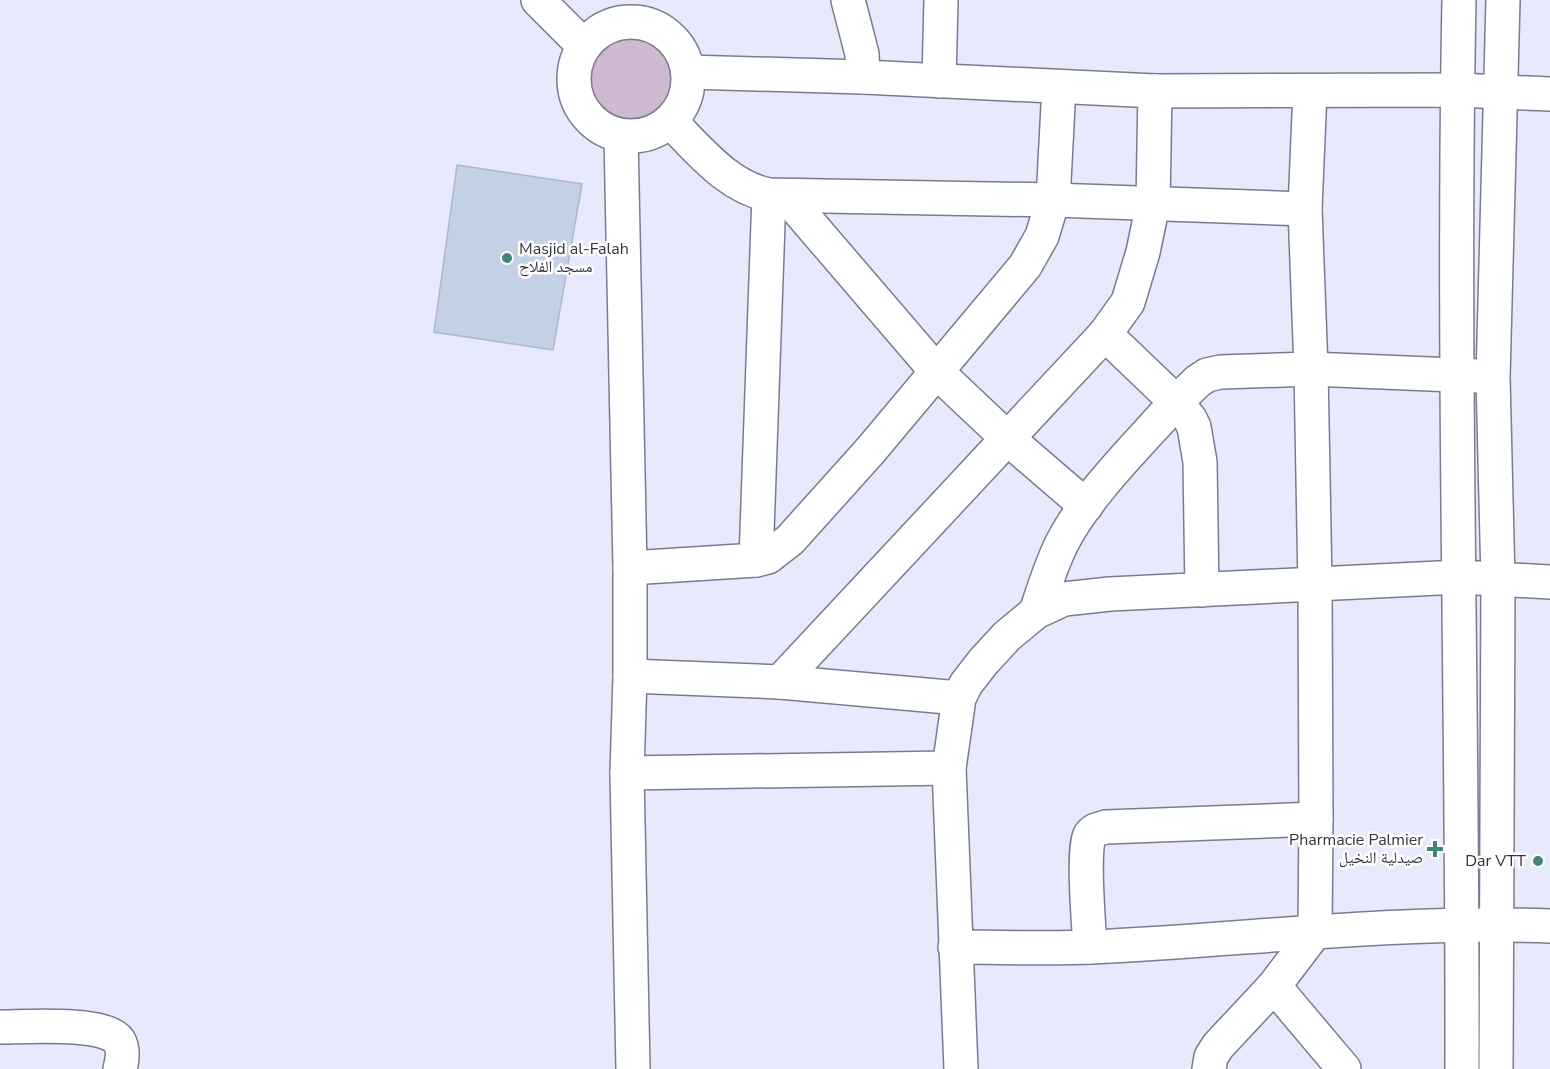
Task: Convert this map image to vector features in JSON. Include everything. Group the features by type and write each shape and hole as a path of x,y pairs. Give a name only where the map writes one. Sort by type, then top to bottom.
{"street":[{"path":"538,0 584,46"},
{"path":"848,0 862,54 863,77"},
{"path":"939,81 941,0"},
{"path":"1460,0 1455,374 1463,926 1462,1069"},
{"path":"1496,1069 1498,580 1493,378 1503,0"},
{"path":"651,11 682,50 689,72 686,99 671,122 648,135 621,136 600,128 583,112 575,91 575,68 584,46 600,30 651,11"},
{"path":"689,72 863,77 1155,91 1457,90 1550,94"},
{"path":"630,567 756,560 768,557 790,540 937,372 1025,266 1042,236 1053,200 1059,87"},
{"path":"780,682 1106,334 1128,302 1143,252 1153,204 1155,91"},
{"path":"1209,1069 1211,1057 1218,1046 1274,986 1315,932 1315,585 1305,209 1311,92"},
{"path":"671,122 734,182 754,192 777,196 1053,200 1305,209"},
{"path":"621,136 630,567 627,773 633,1069"},
{"path":"777,196 937,372 1007,438 1086,506"},
{"path":"756,560 777,196"},
{"path":"1106,334 1191,419 1198,441 1200,462 1202,590"},
{"path":"1036,612 1052,565 1063,542 1086,506 1176,402 1189,388 1207,375 1221,372 1311,369 1455,374 1493,378"},
{"path":"961,1069 949,768 959,698 966,684 983,662 1007,636 1036,612 1064,599 1078,597 1458,577 1550,582"},
{"path":"630,676 780,682 959,698"},
{"path":"627,773 949,768"},
{"path":"1090,947 1087,852 1090,835 1096,830 1106,827 1316,819"},
{"path":"955,947 1090,947 1315,932 1495,924 1550,926"},
{"path":"1274,986 1344,1069"},
{"path":"0,1027 86,1028 110,1033 119,1041 122,1049 120,1069"}],"shaded area":[{"path":"634,30 653,34 669,44 679,60 683,79 679,98 669,114 653,124 634,128 615,124 599,114 589,98 585,79 589,60 599,44 615,34"}],"building":[{"name":"Masjid al-Falah مسجد الفلاح","path":"457,165 582,184 553,350 434,332"}],"place":[{"name":"Masjid al-Falah مسجد الفلاح","path":"507,258"},
{"name":"Pharmacie Palmier صيدلية النخيل","path":"1435,849"},
{"name":"Dar VTT","path":"1538,861"}]}
